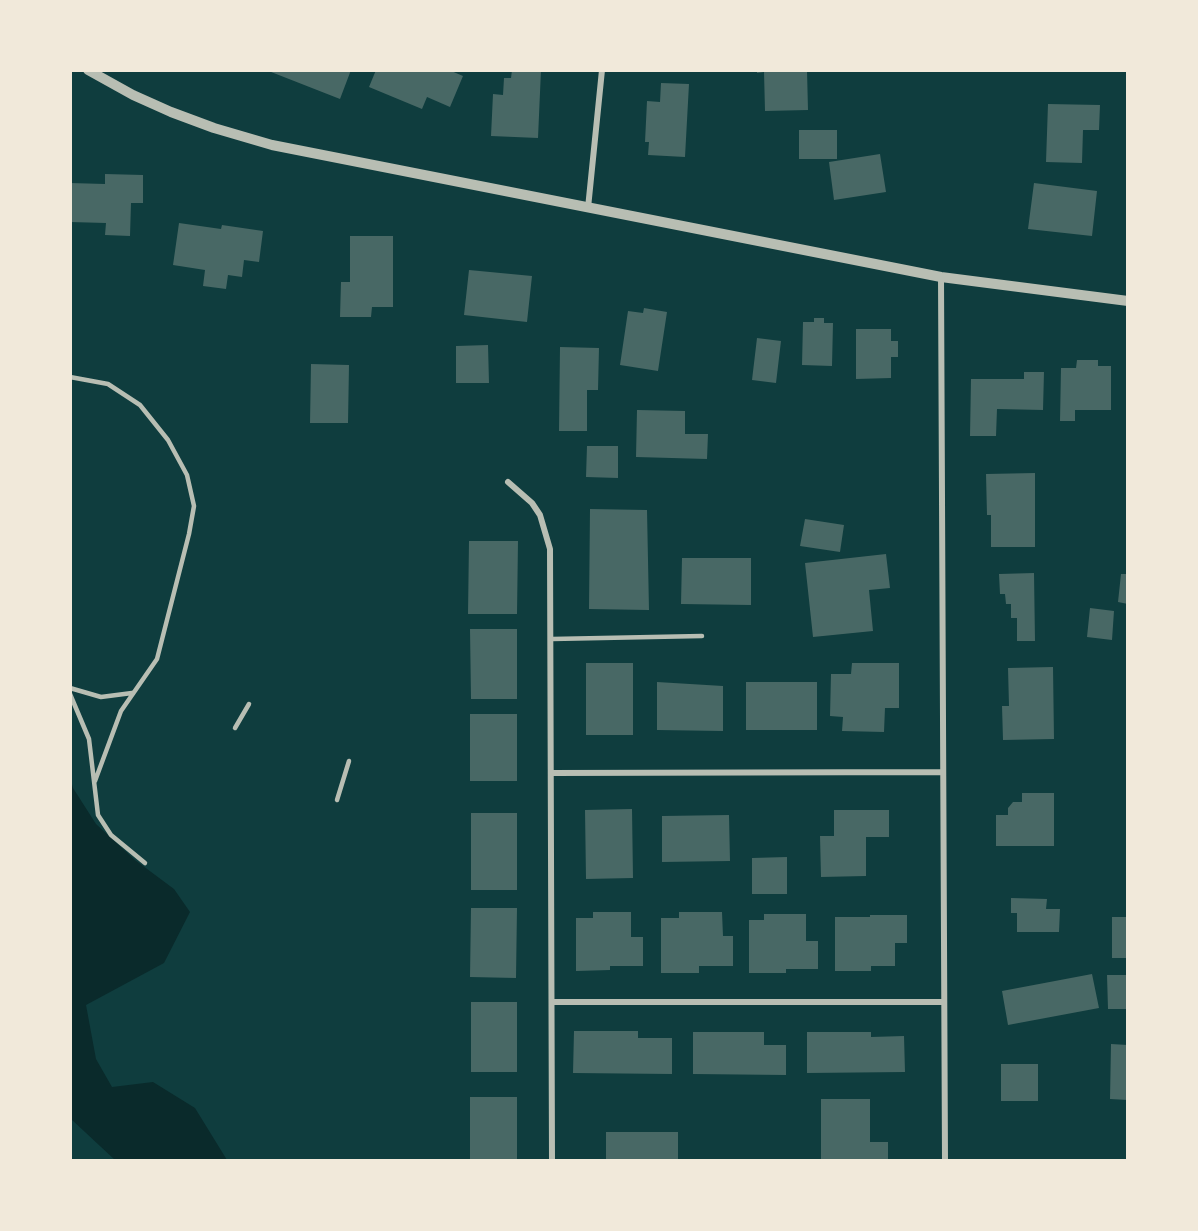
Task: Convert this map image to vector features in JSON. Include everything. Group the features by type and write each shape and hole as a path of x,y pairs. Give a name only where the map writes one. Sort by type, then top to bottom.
{"street":[{"path":"88,70 171,112 214,128 272,145 941,277 1128,301"},
{"path":"588,208 602,70"},
{"path":"941,277 945,1161"},
{"path":"508,482 532,503 548,536 552,639 552,1161"},
{"path":"552,773 943,772"},
{"path":"552,1002 944,1002"}],"lane":[{"path":"70,377 108,384 140,405 173,448 187,475 194,506 157,659 147,677 121,711 94,782"},
{"path":"552,639 702,636"},
{"path":"70,688 101,697 133,693"},
{"path":"70,694 89,739 98,815 111,834 145,863"},
{"path":"234,728 249,704"},
{"path":"337,800 349,761"}],"water":[{"path":"70,777 73,788 96,824 135,860 174,889 190,912 164,963 86,1005 96,1059 112,1087 153,1082 195,1108 227,1160 115,1160 71,1119"}],"building":[{"path":"266,70 351,70 340,99"},
{"path":"376,70 449,70 463,76 450,107 427,97 422,109 369,87"},
{"path":"512,70 541,70 538,138 491,136 493,94 503,95 504,78 511,78"},
{"path":"757,70 807,70 808,110 765,111 764,72 757,73"},
{"path":"661,83 689,84 685,157 648,155 649,142 645,142 647,101 660,102"},
{"path":"1048,104 1100,105 1099,130 1083,130 1082,163 1046,162"},
{"path":"799,130 837,130 837,159 799,159"},
{"path":"880,154 886,192 834,200 829,162"},
{"path":"105,174 143,175 143,203 131,203 130,236 105,235 106,223 70,222 70,183 105,184"},
{"path":"1034,183 1097,191 1092,236 1028,229"},
{"path":"179,223 221,229 222,225 263,231 259,262 244,260 242,277 228,275 226,289 203,286 205,270 173,265"},
{"path":"350,236 393,236 393,307 372,307 371,317 340,317 341,282 350,282"},
{"path":"469,270 532,276 527,322 464,315"},
{"path":"644,308 667,312 658,371 620,365 628,311 643,313"},
{"path":"814,318 824,318 824,323 833,323 832,366 802,365 803,322 814,322"},
{"path":"856,329 891,329 891,341 898,341 898,357 891,357 891,378 856,379"},
{"path":"757,338 781,341 776,383 752,380"},
{"path":"488,345 489,383 456,383 456,346"},
{"path":"560,347 599,348 598,390 587,390 587,431 559,431"},
{"path":"1077,360 1098,360 1098,366 1111,366 1111,410 1075,410 1075,421 1060,421 1061,368 1076,368"},
{"path":"311,364 349,365 348,423 310,423"},
{"path":"1024,372 1044,372 1043,410 997,409 996,436 970,436 971,379 1024,379"},
{"path":"637,410 685,411 685,434 708,434 707,459 636,457"},
{"path":"587,446 618,446 618,478 586,477"},
{"path":"1035,473 1035,547 991,547 991,515 987,515 986,474"},
{"path":"590,509 647,510 649,610 589,609"},
{"path":"805,519 844,525 840,552 800,546"},
{"path":"469,541 518,541 517,614 468,614"},
{"path":"886,554 890,588 869,590 873,631 813,637 805,563"},
{"path":"682,558 751,558 751,605 681,604"},
{"path":"1034,573 1035,641 1017,641 1017,618 1011,618 1011,604 1006,604 1005,594 1000,594 999,574"},
{"path":"1121,574 1128,574 1128,604 1118,602"},
{"path":"1090,608 1114,611 1112,640 1087,637"},
{"path":"470,629 517,629 517,699 471,699"},
{"path":"586,663 633,663 633,735 586,735"},
{"path":"852,663 899,663 899,708 885,708 884,732 842,731 843,717 830,716 831,674 851,674"},
{"path":"1053,667 1054,739 1003,740 1002,706 1009,706 1008,668"},
{"path":"657,682 723,686 723,731 657,730"},
{"path":"746,682 817,682 817,730 746,730"},
{"path":"470,714 517,714 517,781 470,781"},
{"path":"1022,793 1054,793 1054,846 996,846 996,815 1008,815 1008,808 1013,802 1022,802"},
{"path":"632,809 633,878 586,879 585,810"},
{"path":"834,810 889,810 889,837 866,837 866,876 821,877 820,836 834,836"},
{"path":"471,813 517,813 517,890 471,890"},
{"path":"729,815 730,861 662,862 662,816"},
{"path":"787,857 787,894 752,894 752,858"},
{"path":"1011,898 1047,899 1046,909 1060,909 1059,932 1017,932 1017,913 1011,913"},
{"path":"471,908 517,908 516,978 470,977"},
{"path":"593,912 631,912 631,937 643,937 643,966 610,966 610,970 576,971 576,918 593,918"},
{"path":"679,912 722,912 723,936 733,936 733,966 699,966 699,973 661,973 661,918 679,918"},
{"path":"764,914 806,914 806,941 818,941 818,969 786,969 786,973 749,973 749,920 764,920"},
{"path":"870,915 907,915 907,943 895,943 895,966 871,966 871,971 835,971 835,917 870,917"},
{"path":"1112,917 1128,917 1128,958 1112,958"},
{"path":"1092,974 1099,1008 1008,1025 1002,991"},
{"path":"1107,975 1128,975 1128,1009 1108,1009"},
{"path":"471,1002 517,1002 517,1072 471,1072"},
{"path":"574,1031 638,1031 638,1038 672,1038 672,1074 573,1073"},
{"path":"693,1032 764,1032 764,1045 786,1045 786,1075 693,1074"},
{"path":"807,1032 871,1032 871,1037 904,1036 905,1072 807,1073"},
{"path":"1111,1044 1128,1045 1128,1100 1110,1099"},
{"path":"1001,1064 1038,1064 1038,1101 1001,1101"},
{"path":"470,1097 517,1097 517,1160 470,1160"},
{"path":"821,1099 870,1099 870,1142 888,1142 888,1160 821,1160"},
{"path":"606,1132 678,1132 678,1160 606,1160"}]}
